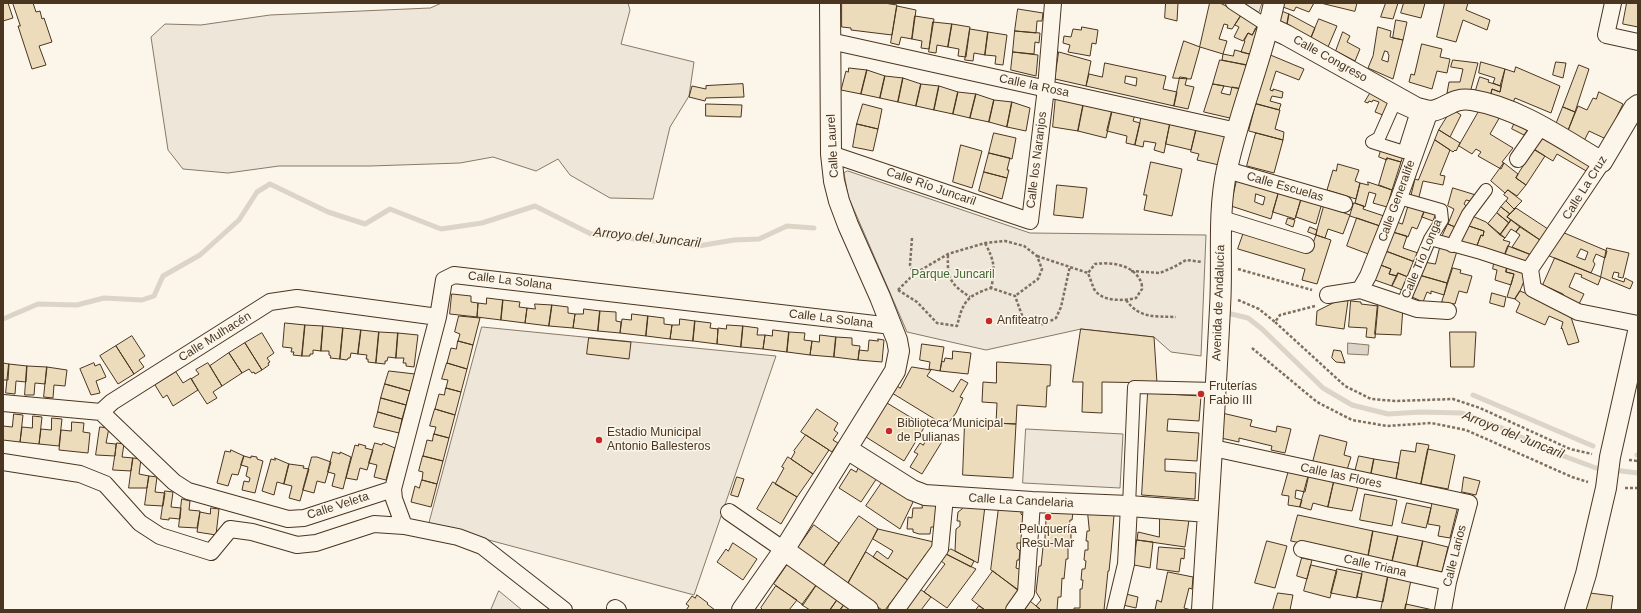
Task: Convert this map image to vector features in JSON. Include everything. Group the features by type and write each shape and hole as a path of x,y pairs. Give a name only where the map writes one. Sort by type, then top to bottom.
{"street":[{"name":"Calle Laurel","path":"830,3 831,154 834,181 839,201 892,326"},
{"name":"Calle los Naranjos","path":"1030,221 1046,88 1053,3"},
{"name":"Calle Congreso","path":"1232,3 1269,27 1417,108 1430,111"},
{"name":"Avenida de Andalucía","path":"1202,610 1213,448 1215,389 1227,278 1222,219 1227,170 1237,131 1269,27 1274,3"},
{"path":"1613,3 1606,35 1638,42"},
{"name":"Calle la Rosa","path":"830,42 1046,88 1237,131"},
{"path":"1430,111 1439,109 1454,100 1471,100 1499,108 1541,126 1602,162"},
{"name":"Calle La Cruz","path":"1530,269 1602,162 1634,108 1638,105"},
{"name":"Calle Generalife","path":"1360,290 1368,276 1399,198 1430,111"},
{"path":"1518,159 1541,126"},
{"name":"Calle Río Juncaril","path":"831,154 1030,221"},
{"name":"Calle Escuelas","path":"1227,170 1344,204"},
{"path":"1452,246 1468,214 1486,190"},
{"name":"Calle Tío Longa","path":"1399,198 1441,210 1442,220 1430,240 1403,303"},
{"path":"1222,219 1306,245"},
{"path":"1430,240 1481,253 1530,269 1533,289 1578,312 1638,324"},
{"name":"Calle La Solana","path":"438,317 444,280 454,275 892,326"},
{"path":"1328,295 1360,290 1403,303 1417,309 1448,311"},
{"name":"Calle Mulhacén","path":"101,412 112,402 270,302 297,298 438,317"},
{"path":"404,526 394,499 393,488 438,317"},
{"path":"742,610 784,550 895,371 899,351 898,340 892,326"},
{"path":"1575,610 1586,574 1607,484 1610,458 1638,332"},
{"path":"1115,610 1126,564 1134,387 1215,389"},
{"path":"3,403 101,412"},
{"name":"Calle Veleta","path":"101,412 174,482 188,491 288,519 304,518 393,488"},
{"name":"Calle las Flores","path":"1213,448 1469,503"},
{"name":"Calle La Candelaria","path":"847,449 912,490 925,496 1129,506 1208,512"},
{"path":"3,462 80,474 105,484 140,524 160,536 212,552 230,529 252,532 297,545 316,543 374,524 404,526 458,536 482,546 564,610"},
{"path":"896,610 940,549 945,497"},
{"path":"1014,610 1026,593 1032,502"},
{"name":"Calle Larios","path":"1443,610 1448,582 1469,503"},
{"path":"729,512 868,610"},
{"name":"Calle Triana","path":"1302,549 1448,582"}],"path":[{"path":"912,238 910,265 914,274"},
{"path":"894,292 914,274 948,254 985,243 1005,240 1024,246 1037,256 1088,273 1095,290 1108,299 1126,300 1136,298 1142,290 1140,280 1131,271 1118,264 1107,262 1095,264 1088,273"},
{"path":"985,243 992,256 995,273 991,288"},
{"path":"948,254 948,270 952,282 958,290 970,297"},
{"path":"1015,296 1038,279 1042,269 1037,256"},
{"path":"1131,271 1160,273 1186,260 1227,278 1328,295 1324,303 1280,315 1275,322"},
{"path":"1015,296 1023,318 1035,324 1045,324 1056,318 1061,307 1070,266"},
{"path":"1227,278 1259,309 1345,386 1371,399 1396,401 1453,399 1480,408 1570,449 1610,458"},
{"path":"898,290 917,302 937,323 956,326 961,309 970,297 991,288 1015,296"},
{"path":"1126,300 1132,308 1146,316 1176,317"},
{"path":"1252,348 1317,402 1352,420 1387,426 1431,423 1466,430 1572,476 1607,484 1638,488"}],"green space":[{"path":"442,3 628,3 630,10 621,44 694,62 689,96 670,127 653,199 610,198 570,175 558,159 536,171 493,157 460,163 370,166 279,166 228,173 183,169 168,150 151,37 165,24 201,25 270,15 430,8"},
{"name":"Parque Juncaril","path":"848,171 1030,233 1206,235 1201,356 1171,352 1154,337 1081,329 986,350 907,332 848,196 844,173"},
{"name":"Estadio Municipal Antonio Ballesteros","path":"482,327 776,356 694,595 429,524"},
{"path":"1026,429 1123,434 1120,488 1023,483"},
{"path":"499,591 522,610 491,610"}],"shaded area":[{"path":"1244,3 1262,3 1259,12"},
{"path":"1348,343 1369,345 1368,355 1348,354"}],"building":[{"path":"3,3 8,3 13,18 3,21"},
{"path":"13,3 33,3 36,12 40,11 42,19 44,18 52,42 39,46 46,65 32,69 18,26 20,26"},
{"path":"842,3 884,3 897,5 892,35 851,30 851,28 842,27"},
{"path":"1166,3 1178,3 1177,21 1165,18"},
{"path":"1210,3 1220,3 1242,14 1232,29 1227,28 1228,25 1224,24 1219,39 1227,41 1223,54 1200,47"},
{"path":"1281,3 1314,3 1309,12 1296,7 1294,11 1280,6"},
{"path":"1321,3 1357,3 1355,11"},
{"path":"1386,3 1398,3 1393,19 1381,17"},
{"path":"1404,3 1425,3 1421,18 1401,13"},
{"path":"1445,3 1468,3 1466,10 1490,20 1487,30 1463,20 1456,42 1437,37"},
{"path":"1627,3 1638,3 1638,27 1623,24"},
{"path":"897,6 916,10 912,39 901,37 899,45 891,43"},
{"path":"1018,9 1043,13 1042,21 1037,21 1036,33 1015,31"},
{"path":"1279,10 1289,14 1287,25 1277,19"},
{"path":"1242,14 1258,25 1252,35 1248,33 1243,41 1234,37 1239,27 1235,25"},
{"path":"1289,14 1315,28 1311,38 1287,25"},
{"path":"915,16 934,19 929,49 921,48 922,41 912,39"},
{"path":"1319,19 1337,26 1328,47 1311,38"},
{"path":"1396,20 1407,22 1403,40 1393,38"},
{"path":"933,22 952,24 948,47 937,45 936,53 929,52"},
{"path":"952,24 970,27 966,57 958,56 959,49 948,47"},
{"path":"1082,27 1098,30 1096,44 1092,43 1090,56 1068,52 1070,45 1063,43 1064,36 1071,37 1073,29 1081,30"},
{"path":"1378,27 1391,31 1390,37 1403,40 1393,79 1368,68 1373,56","holes":["1385,51 1388,52 1389,55 1388,62 1382,60"]},
{"path":"1256,28 1261,29 1253,55 1241,52 1248,33 1252,35"},
{"path":"970,29 988,32 985,55 974,53 973,61 965,60"},
{"path":"1015,31 1040,33 1039,43 1035,42 1034,54 1013,52"},
{"path":"988,32 1007,35 1003,65 995,64 996,56 985,55"},
{"path":"1343,32 1350,36 1347,42 1360,49 1355,61 1336,51"},
{"path":"1184,41 1200,47 1191,79 1173,78"},
{"path":"1422,44 1442,49 1440,57 1450,59 1447,73 1437,71 1432,89 1409,82 1411,74 1414,75"},
{"path":"1235,50 1253,55 1250,66 1222,60 1223,54 1233,56"},
{"path":"1013,52 1038,55 1036,76 1011,70"},
{"path":"1059,52 1091,61 1086,86 1055,79"},
{"path":"1268,54 1304,69 1299,80 1276,71 1270,90 1273,91 1273,89 1283,92 1282,98 1272,96 1270,101 1281,104 1279,110 1254,103"},
{"path":"1220,60 1248,65 1241,89 1213,84"},
{"path":"1453,60 1478,63 1470,93 1447,93 1449,82 1460,82 1463,69 1451,67"},
{"path":"1481,62 1505,69 1500,86 1493,83 1495,78 1479,73"},
{"path":"1556,62 1566,63 1563,78 1553,75"},
{"path":"1105,63 1166,76 1163,89 1177,92 1174,106 1086,86 1089,74 1102,77","holes":["1126,76 1137,78 1136,86 1125,83"]},
{"path":"1579,65 1589,69 1575,112 1563,107"},
{"path":"1516,67 1560,86 1551,113 1515,98 1511,107 1490,98 1492,89 1500,92 1505,69 1514,72"},
{"path":"849,68 867,70 861,94 841,90 846,71 848,72"},
{"path":"867,70 885,76 880,98 861,94"},
{"path":"885,76 903,78 898,102 880,98"},
{"path":"1180,77 1187,78 1185,85 1194,87 1188,109 1174,106"},
{"path":"1480,77 1489,80 1488,82 1501,86 1500,92 1492,89 1490,98 1475,93"},
{"path":"903,78 921,84 916,106 898,102"},
{"path":"743,84 744,97 706,98 705,101 689,97 692,86 706,89 706,86"},
{"path":"921,84 939,86 934,110 916,106"},
{"path":"1213,84 1224,86 1221,93 1230,95 1232,87 1243,89 1234,119 1204,112"},
{"path":"939,86 958,92 953,114 934,110"},
{"path":"1372,90 1394,102 1388,117 1375,112 1379,102 1373,100 1372,102 1369,101 1368,103 1365,102"},
{"path":"958,92 976,94 970,118 953,114"},
{"path":"1599,92 1623,104 1606,139 1589,131 1584,141 1567,133 1578,106 1587,110 1593,98 1596,99"},
{"path":"976,94 994,100 989,122 970,118"},
{"path":"1056,95 1084,101 1078,131 1053,127"},
{"path":"994,100 1012,102 1007,127 989,122"},
{"path":"1084,101 1113,107 1106,138 1078,131"},
{"path":"1012,102 1030,108 1026,131 1007,127"},
{"path":"706,104 742,105 741,117 706,116"},
{"path":"863,104 882,109 878,129 857,124"},
{"path":"1256,104 1280,110 1275,129 1284,132 1283,140 1249,131"},
{"path":"1482,106 1501,115 1490,134 1513,148 1502,162 1504,163 1501,169 1478,156 1481,152 1476,149 1472,154 1459,146"},
{"path":"1113,107 1135,115 1133,121 1140,123 1135,145 1126,143 1127,136 1107,131"},
{"path":"1563,107 1575,112 1567,133 1555,127"},
{"path":"1452,109 1461,115 1450,137 1439,130"},
{"path":"1142,115 1170,122 1164,153 1154,150 1156,143 1144,141 1143,147 1135,145"},
{"path":"1171,120 1197,126 1191,150 1166,144"},
{"path":"1515,122 1529,128 1524,135 1512,129"},
{"path":"857,124 878,129 873,151 853,147"},
{"path":"1197,126 1226,133 1219,165 1197,160 1199,154 1191,152"},
{"path":"1439,130 1460,143 1456,151 1455,150 1453,152 1435,140"},
{"path":"994,133 1016,138 1012,159 989,153"},
{"path":"1256,133 1283,140 1274,173 1247,166"},
{"path":"1544,133 1593,165 1588,172 1557,154 1553,161 1533,149"},
{"path":"1435,140 1450,150 1440,175 1445,176 1443,185 1423,181 1418,201 1410,199 1415,179 1418,180"},
{"path":"961,145 982,151 972,188 953,182"},
{"path":"1382,147 1404,153 1401,162 1379,157"},
{"path":"1534,149 1545,156 1526,185 1516,178"},
{"path":"989,153 1010,158 1007,178 984,172"},
{"path":"1387,158 1401,162 1392,190 1379,185"},
{"path":"1151,162 1182,169 1172,216 1144,210 1147,195 1144,195"},
{"path":"1504,163 1518,174 1516,178 1526,185 1517,196 1508,190 1505,193 1491,181"},
{"path":"1338,164 1359,170 1355,181 1360,183 1356,199 1327,190 1333,170 1336,171"},
{"path":"984,172 1007,178 1002,199 979,191"},
{"path":"1237,180 1279,190 1271,219 1231,206","holes":["1256,194 1265,197 1263,205 1255,202"]},
{"path":"1368,182 1392,190 1387,207 1373,203 1376,194 1369,192 1365,207 1355,203 1360,183 1368,185"},
{"path":"1057,185 1087,188 1083,218 1054,215"},
{"path":"1453,188 1479,196 1475,202 1466,200 1464,204 1470,209 1455,227 1448,224 1454,209 1448,206"},
{"path":"1280,189 1302,196 1295,219 1273,212"},
{"path":"1508,190 1522,201 1514,209 1506,201 1508,198 1504,195"},
{"path":"1302,197 1322,203 1316,224 1296,217"},
{"path":"1506,201 1514,209 1516,208 1510,214 1501,207"},
{"path":"1354,203 1364,206 1363,209 1384,216 1380,226 1350,216"},
{"path":"1409,204 1425,210 1417,229 1412,227 1408,237 1390,231 1394,221 1402,224"},
{"path":"1324,206 1350,215 1343,234 1328,229 1325,238 1316,235"},
{"path":"1501,207 1510,214 1507,217 1511,220 1509,223 1497,213"},
{"path":"1516,208 1551,231 1543,242 1507,217"},
{"path":"1425,210 1436,213 1433,221 1422,217"},
{"path":"1497,213 1509,223 1500,235 1488,224"},
{"path":"1470,215 1486,222 1505,238 1503,240 1510,242 1504,257 1476,248 1481,235 1483,236 1484,231 1466,225"},
{"path":"1288,218 1295,220 1293,227 1286,224"},
{"path":"1357,218 1380,226 1371,255 1347,246"},
{"path":"1511,220 1520,227 1516,232 1511,229 1505,238 1500,235"},
{"path":"1448,224 1455,227 1452,242 1441,239"},
{"path":"1466,225 1484,231 1483,236 1481,235 1476,248 1456,243"},
{"path":"1310,227 1317,230 1316,235 1308,232"},
{"path":"1520,227 1543,242 1534,256 1512,247 1520,235 1516,232"},
{"path":"1389,231 1407,236 1403,248 1418,253 1415,262 1383,250"},
{"path":"1244,232 1310,251 1316,235 1331,240 1317,284 1302,280 1305,269 1238,249"},
{"path":"1562,232 1607,251 1605,258 1596,254 1593,261 1595,264 1591,273 1547,255","holes":["1581,249 1588,252 1585,260 1577,257"]},
{"path":"1441,244 1458,248 1447,283 1419,275 1424,262 1435,264"},
{"path":"1508,246 1534,256 1527,266 1504,257"},
{"path":"1607,248 1629,253 1623,278 1618,277 1619,273 1614,272 1612,278 1624,282 1625,278 1633,282 1630,289 1601,277"},
{"path":"1383,250 1415,262 1408,277 1398,273 1397,276 1389,274 1391,269 1378,264"},
{"path":"1495,258 1508,263 1506,272 1514,274 1511,285 1495,280 1497,270 1493,269"},
{"path":"1555,258 1601,277 1598,285 1581,277 1582,275 1575,273 1569,287 1584,294 1579,304 1566,300 1563,294 1543,285"},
{"path":"1508,263 1524,270 1526,276 1515,299 1507,297 1514,274 1506,272"},
{"path":"1378,264 1391,269 1389,274 1397,276 1392,286 1372,279"},
{"path":"1453,268 1461,270 1460,273 1472,276 1467,293 1459,291 1455,304 1442,302"},
{"path":"1398,273 1408,277 1402,290 1392,286"},
{"path":"1419,275 1447,283 1444,295 1431,291 1431,294 1427,292 1423,302 1410,296"},
{"path":"1520,291 1569,311 1579,342 1568,345 1562,328 1561,329 1563,322 1549,316 1545,325 1516,312 1520,303 1515,299"},
{"path":"1492,293 1506,297 1504,307 1490,303"},
{"path":"452,294 471,296 471,302 478,303 477,317 450,314"},
{"path":"487,298 503,300 501,320 477,317 478,303 486,304"},
{"path":"503,300 520,302 519,307 527,308 525,323 501,320"},
{"path":"1348,301 1344,329 1316,325 1317,311 1335,302"},
{"path":"1351,301 1378,306 1375,338 1366,337 1367,328 1349,327"},
{"path":"1378,303 1403,307 1401,335 1375,334"},
{"path":"535,304 552,305 549,326 525,323 527,308 535,309"},
{"path":"552,305 568,307 568,313 575,314 573,328 549,326"},
{"path":"584,309 600,311 598,331 573,328 575,314 583,314"},
{"path":"600,311 616,312 616,321 621,322 620,333 598,331"},
{"path":"632,314 648,316 646,336 620,333 622,319 631,320"},
{"path":"459,316 480,318 473,345 458,341 460,334 455,332"},
{"path":"648,316 664,318 664,324 672,325 670,339 646,336"},
{"path":"680,319 695,321 693,341 670,339 672,325 679,325"},
{"path":"695,321 711,323 710,328 718,329 717,344 693,341"},
{"path":"285,323 305,325 302,356 293,355 294,352 291,352 292,348 283,347"},
{"path":"305,325 323,326 321,351 313,350 313,354 310,354 310,356 302,356"},
{"path":"727,325 743,326 741,347 717,344 718,328 726,329"},
{"path":"323,326 343,328 340,359 330,358 331,356 329,355 329,351 321,351"},
{"path":"743,326 758,328 757,335 765,335 763,349 741,347"},
{"path":"343,328 361,330 358,354 351,353 350,358 347,360 340,359"},
{"path":"1081,329 1154,337 1157,383 1102,382 1102,413 1082,412 1083,382 1073,382"},
{"path":"361,330 379,332 376,363 368,362 368,359 366,359 367,355 358,354"},
{"path":"773,330 789,332 787,352 763,349 765,335 772,336"},
{"path":"379,332 398,333 396,358 388,357 385,364 376,363"},
{"path":"789,332 805,333 804,340 812,341 810,355 787,352"},
{"path":"1450,332 1476,332 1474,367 1451,367"},
{"path":"262,333 274,353 267,358 270,362 268,363 269,365 262,370 245,343"},
{"path":"398,333 418,335 414,367 406,366 406,363 403,363 404,358 396,358"},
{"path":"820,335 836,337 834,357 810,355 812,341 819,342"},
{"path":"132,336 145,356 139,360 144,367 134,374 116,346"},
{"path":"836,337 852,338 852,345 860,346 858,360 834,357"},
{"path":"589,338 631,342 629,359 587,354"},
{"path":"878,339 884,340 882,362 858,360 859,350 868,351 869,340 878,341"},
{"path":"458,341 473,345 467,369 447,363 451,348 456,349"},
{"path":"245,343 262,370 255,374 249,369 242,373 229,353"},
{"path":"922,344 944,347 940,371 929,369 930,362 920,360"},
{"path":"116,346 134,374 118,384 100,356"},
{"path":"1334,350 1341,351 1345,363 1336,362 1332,358"},
{"path":"953,351 971,353 968,374 940,371 942,361 944,362 945,358 952,359"},
{"path":"229,353 242,373 222,386 210,366"},
{"path":"997,362 1051,365 1050,386 1047,386 1046,407 1017,405 1016,424 996,423 997,403 982,402 983,382 996,383"},
{"path":"3,363 9,364 8,380 3,380"},
{"path":"94,363 95,366 100,364 106,377 96,381 100,393 91,395 80,369"},
{"path":"208,363 222,386 213,392 217,398 207,404 191,379 199,374 196,370"},
{"path":"447,363 467,369 461,392 446,388 448,380 442,379"},
{"path":"9,364 27,366 26,382 16,381 15,394 6,393"},
{"path":"27,366 47,367 45,384 35,383 34,395 25,395"},
{"path":"47,367 67,370 65,386 54,385 53,398 44,397"},
{"path":"912,367 931,370 927,376 953,392 961,379 968,383 960,397 963,398 956,413 946,426 892,393 897,386 900,388"},
{"path":"389,371 415,374 410,391 385,384"},
{"path":"176,372 183,383 191,378 198,390 173,406 167,395 163,398 155,385"},
{"path":"385,384 410,391 406,405 381,398"},
{"path":"446,388 461,392 455,415 435,409 439,394 444,395"},
{"path":"1148,393 1201,396 1199,421 1168,419 1167,431 1199,433 1197,461 1165,459 1165,471 1196,473 1195,499 1142,495"},
{"path":"381,398 406,405 402,419 378,412"},
{"path":"887,403 925,426 904,461 866,437"},
{"path":"435,409 455,415 449,438 434,434 436,427 430,426"},
{"path":"817,409 838,423 834,430 838,433 833,440 838,443 832,452 801,432"},
{"path":"378,412 402,419 399,433 374,427"},
{"path":"1222,413 1252,420 1250,426 1276,432 1277,426 1291,429 1285,453 1271,450 1272,446 1239,438 1239,442 1221,438"},
{"path":"14,414 23,415 20,442 3,440 3,426 12,427"},
{"path":"33,416 42,417 39,444 20,442 22,427 32,428"},
{"path":"52,418 62,419 59,446 39,444 41,429 51,430"},
{"path":"72,422 84,423 83,432 90,433 88,453 59,450 61,430 71,431"},
{"path":"965,422 1016,424 1013,478 963,475"},
{"path":"100,427 109,428 106,443 116,444 115,456 96,455"},
{"path":"930,433 943,440 922,474 910,467 918,454 914,452 920,443 923,445"},
{"path":"434,434 449,438 443,461 423,456 427,440 432,441"},
{"path":"806,435 829,450 813,474 791,459 795,452 794,451"},
{"path":"1320,435 1347,442 1344,455 1351,457 1347,470 1313,462"},
{"path":"117,443 124,444 122,457 133,458 131,471 113,470"},
{"path":"375,443 382,445 383,443 395,448 386,480 374,477 377,465 369,463"},
{"path":"1417,443 1429,445 1421,484 1396,479 1401,450 1415,452"},
{"path":"359,444 366,446 365,448 373,450 367,470 360,468 357,480 346,478 355,445 358,446"},
{"path":"1428,449 1455,455 1448,489 1421,484"},
{"path":"231,450 244,456 238,475 232,474 228,486 217,483 225,451 230,452"},
{"path":"333,452 340,454 340,452 351,457 343,489 332,486 335,474 328,472"},
{"path":"244,456 251,458 251,456 257,457 257,459 263,461 255,493 242,490 244,481 249,482 250,478 246,476 248,467 241,465"},
{"path":"423,456 443,461 437,484 422,480 423,472 419,471"},
{"path":"1359,456 1374,459 1371,474 1355,472"},
{"path":"312,457 317,457 331,462 325,483 317,481 314,493 303,490"},
{"path":"788,457 813,474 797,497 775,484"},
{"path":"133,458 141,459 139,474 149,476 147,488 129,488"},
{"path":"275,458 289,464 284,484 277,482 274,495 262,491 271,459 275,460"},
{"path":"1374,459 1399,463 1396,479 1371,474"},
{"path":"289,464 304,466 303,468 309,469 300,501 289,498 292,486 284,484"},
{"path":"859,467 877,478 861,502 839,488 851,469 856,472"},
{"path":"1289,470 1309,474 1305,492 1296,490 1295,498 1302,500 1300,507 1288,505 1289,496 1282,495"},
{"path":"1309,474 1334,480 1328,507 1313,503 1311,510 1300,507"},
{"path":"149,476 157,477 155,492 165,493 163,506 145,505"},
{"path":"737,477 744,479 738,497 731,495"},
{"path":"1464,477 1480,481 1476,495 1462,492"},
{"path":"422,480 437,484 431,507 411,502 415,486 419,488"},
{"path":"883,481 914,500 900,529 866,506"},
{"path":"773,482 797,497 781,524 757,509"},
{"path":"1334,482 1358,487 1352,511 1328,507"},
{"path":"165,491 173,492 171,507 181,508 180,519 161,519"},
{"path":"1365,494 1397,500 1392,526 1360,520"},
{"path":"182,499 190,501 189,510 200,511 197,528 179,527"},
{"path":"1433,500 1458,506 1450,538 1438,536 1440,526 1428,524"},
{"path":"922,502 941,504 937,527 931,527 930,534 919,534 913,532 913,529 907,529 908,517 912,518 913,508 922,508"},
{"path":"1407,503 1431,508 1426,528 1402,523"},
{"path":"962,505 985,506 978,563 955,551 956,529 960,526 960,521 957,521 958,512 962,509"},
{"path":"999,507 1021,509 1021,514 1024,517 1023,526 1019,526 1019,530 1022,534 1021,543 1017,543 1017,548 1020,551 1016,568 1022,570 1020,591 991,570"},
{"path":"211,508 219,509 216,535 197,532 200,512 210,514"},
{"path":"1047,510 1073,512 1069,529 1071,529 1071,540 1068,540 1068,559 1066,559 1064,579 1062,578 1061,597 1058,597 1057,610 1041,610 1036,606 1041,600 1036,592 1039,566 1041,566 1044,547"},
{"path":"1088,513 1114,515 1104,610 1074,610 1074,608 1080,608 1080,589 1082,589 1083,580 1081,580 1082,569 1085,569 1085,550 1088,550 1088,541 1086,541 1087,531 1089,531"},
{"path":"1298,515 1373,531 1368,557 1291,541"},
{"path":"859,516 878,529 847,585 822,568"},
{"path":"1160,516 1189,520 1185,547 1137,540 1138,532 1159,537"},
{"path":"814,525 839,543 822,568 797,549"},
{"path":"878,529 938,543 928,556 926,554 908,580 873,557 877,551 888,559 893,551 873,539"},
{"path":"1373,531 1398,536 1392,562 1368,557"},
{"path":"1398,536 1423,541 1417,567 1392,562"},
{"path":"1137,540 1153,542 1150,568 1134,565"},
{"path":"1267,541 1287,546 1275,588 1255,583"},
{"path":"1423,541 1448,547 1442,572 1417,567"},
{"path":"733,543 757,559 743,580 717,562 726,549 728,551"},
{"path":"1159,547 1185,549 1184,559 1181,558 1179,572 1157,569"},
{"path":"951,549 974,561 971,567 946,554"},
{"path":"866,552 908,580 885,610 882,610 847,585"},
{"path":"946,554 976,569 947,608 924,592 945,564 941,561"},
{"path":"1302,558 1312,560 1307,579 1297,576"},
{"path":"790,561 819,581 803,605 774,584"},
{"path":"1311,565 1337,571 1330,598 1304,591"},
{"path":"1337,569 1362,574 1357,598 1331,593"},
{"path":"1363,570 1388,576 1383,602 1357,597"},
{"path":"993,571 1020,592 1007,610 985,610 972,600"},
{"path":"1168,572 1193,577 1192,589 1189,588 1184,608 1191,610 1155,610 1157,600 1161,602"},
{"path":"1388,576 1411,580 1405,610 1381,610"},
{"path":"818,583 839,597 830,610 810,610 802,605"},
{"path":"776,586 797,600 789,610 763,610 761,608"},
{"path":"920,589 931,597 921,610 905,610"},
{"path":"1278,593 1293,595 1290,610 1273,610"},
{"path":"1590,593 1613,596 1611,610 1584,610"},
{"path":"1126,594 1138,597 1136,608 1123,605"},
{"path":"697,595 715,610 686,610 689,606 686,604 692,596 695,598"},
{"path":"840,596 847,601 840,610 830,610"},
{"path":"847,601 860,610 840,610"},
{"path":"1030,601 1041,610 1023,610"},
{"path":"1406,604 1433,610 1405,610"},
{"path":"979,606 985,610 976,610"}],"waterway":[{"name":"Arroyo del Juncaril","path":"3,319 38,304 77,305 104,298 142,300 154,296 163,276 200,255 239,220 257,192 270,184 328,212 365,224 390,209 441,229 482,223 535,206 591,234 698,246 734,240 759,239 787,226 814,228"},
{"name":"Arroyo del Juncaril","path":"1227,313 1248,318 1262,329 1323,388 1352,405 1388,414 1420,412 1462,413 1502,428 1550,451 1596,468 1605,469"},
{"path":"1473,395 1593,446"},
{"name":"Arroyo del Juncaril","path":"1613,470 1638,473"}],"place":[{"name":"Anfiteatro","path":"989,321"},
{"name":"Fruterías Fabio III","path":"1201,394"},
{"name":"Biblioteca Municipal de Pulianas","path":"889,431"},
{"name":"Estadio Municipal Antonio Ballesteros","path":"599,440"},
{"name":"Peluquería Resu-Mar","path":"1048,517"}]}
